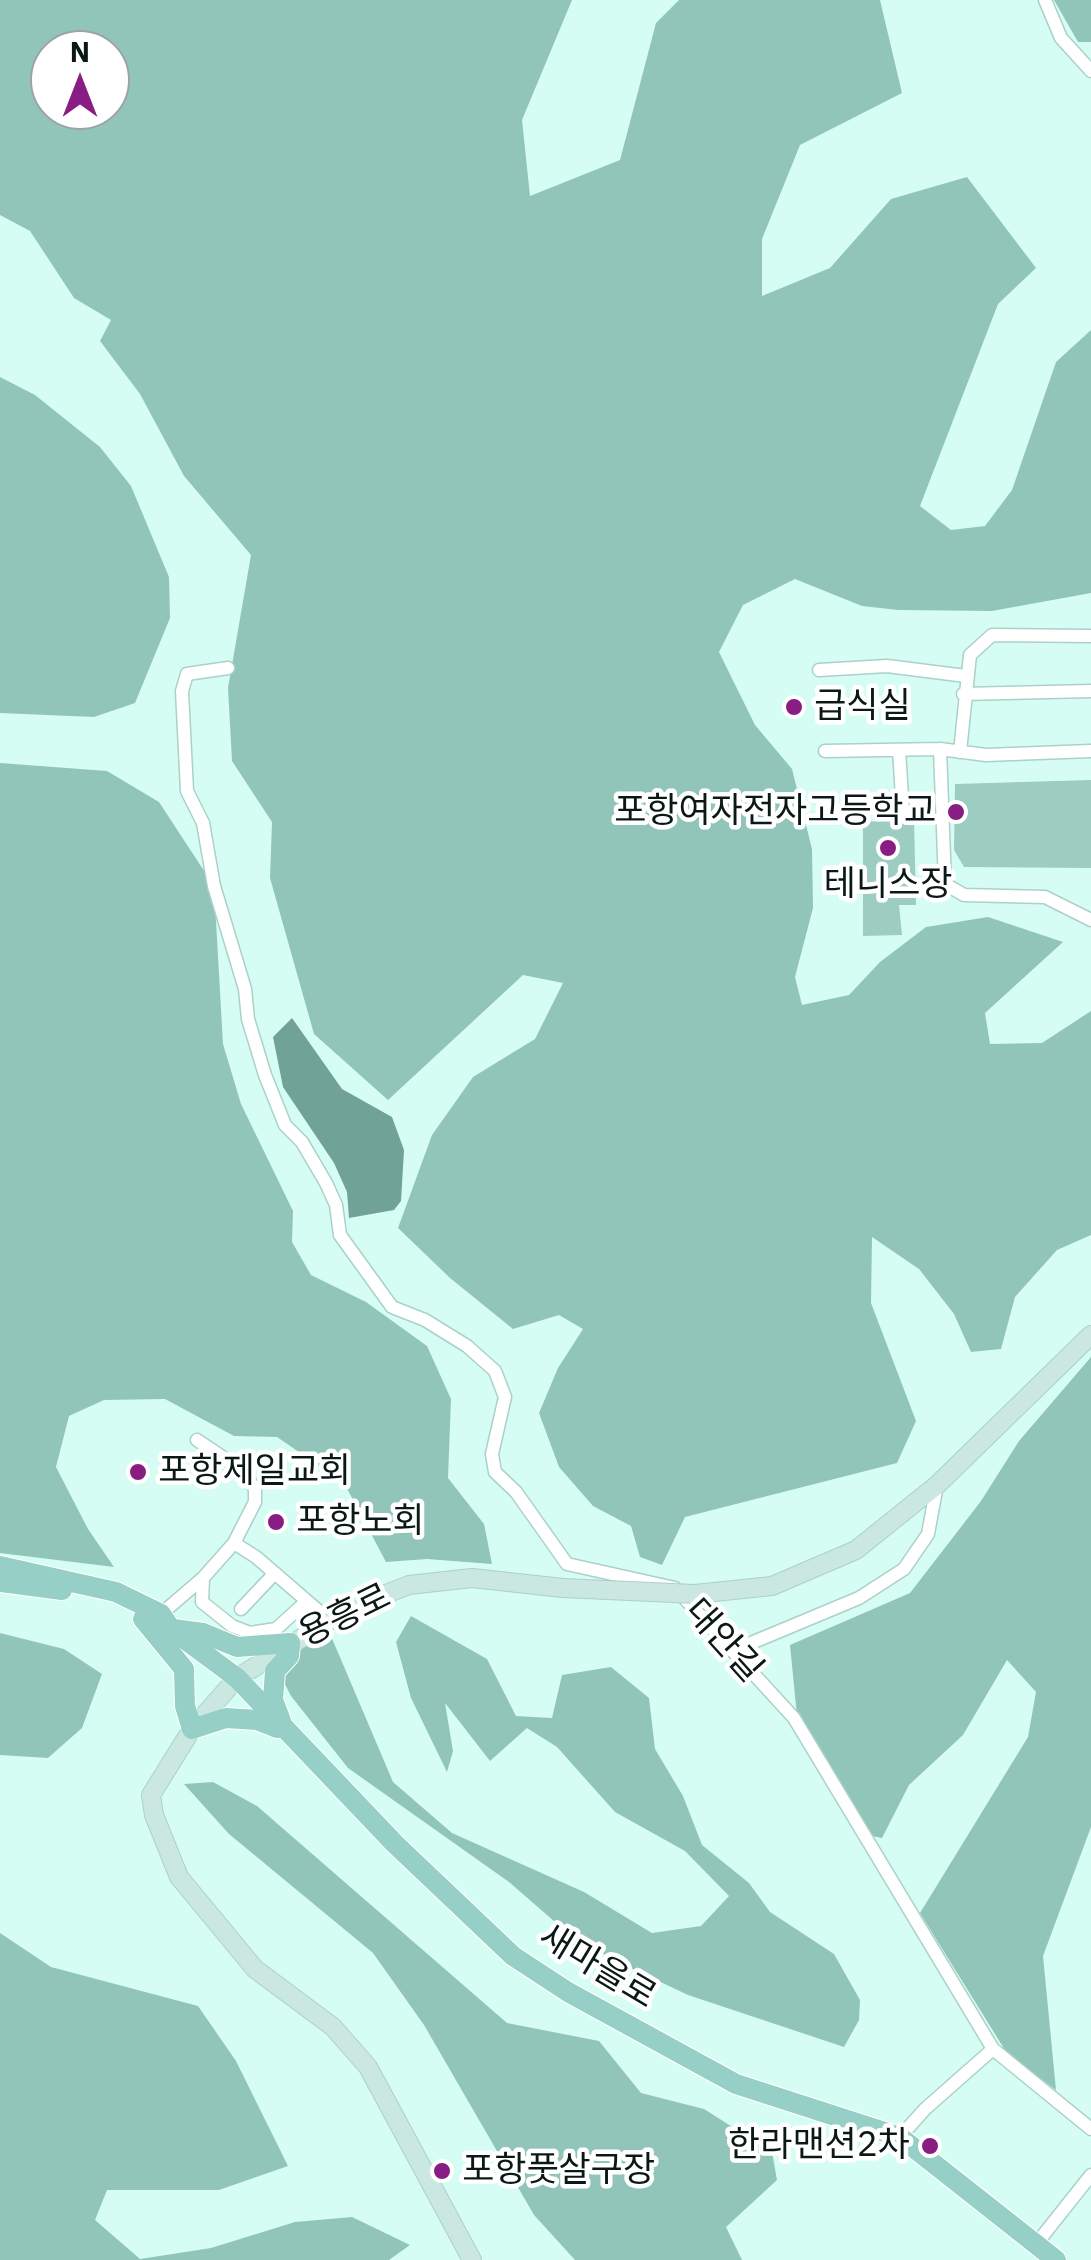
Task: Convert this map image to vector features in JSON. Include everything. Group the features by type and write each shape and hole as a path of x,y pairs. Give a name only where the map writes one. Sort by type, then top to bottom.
{"main road":[{"name":"용흥로","path":"472,2260 368,2067 333,2027 255,1969 179,1878 154,1815 151,1795 192,1729 237,1678 329,1620 408,1586 472,1578 563,1588 696,1594 772,1586 856,1550 937,1485 1091,1335"},
{"name":"새마을로","path":"0,1566 116,1592 237,1678 284,1730 500,1943 568,1992 736,2084 900,2137 1056,2260"},
{"name":"새마을로","path":"0,1582 93,1595 158,1621"},
{"path":"158,1621 236,1647 290,1643 289,1656 275,1671 274,1686 284,1730 242,1718 192,1729 185,1706 184,1669 158,1621"}],"street":[{"path":"1045,0 1061,38 1091,71"},
{"path":"960,752 970,655 992,636 1091,636"},
{"path":"819,670 887,666 966,676"},
{"name":"대안길","path":"228,668 186,674 182,691 187,792 204,824 214,886 246,989 248,1019 265,1075 285,1125 302,1142 326,1183 336,1205 340,1236 392,1307 425,1320 468,1346 495,1371 506,1397 492,1454 495,1472 516,1492 567,1564 675,1588 794,1718 992,2049 1091,2129"},
{"path":"963,694 1091,691"},
{"path":"940,749 946,884 964,895 1045,897 1091,920"},
{"path":"825,751 940,749 986,755 1091,751"},
{"path":"899,750 903,812"},
{"path":"158,1621 234,1543 255,1502 256,1488 243,1471 197,1440"},
{"path":"732,1651 860,1598 904,1569 928,1534 937,1485"},
{"path":"234,1543 329,1620"},
{"path":"241,1608 274,1574"},
{"path":"203,1578 202,1602 232,1626 250,1632 276,1630 307,1601"},
{"path":"900,2137 924,2109 992,2049"},
{"path":"1037,2243 1091,2175"}],"shaded area":[{"path":"0,0 572,0 522,120 530,196 620,160 656,23 679,0 880,0 902,93 800,145 762,239 762,296 830,268 891,199 967,177 1036,268 998,304 920,506 951,530 985,526 1012,490 1056,362 1091,330 1091,593 992,611 898,610 862,606 795,579 743,605 719,652 755,725 792,769 812,849 813,908 795,977 802,1005 849,995 880,962 926,927 988,917 1063,942 985,1013 990,1044 1042,1043 1091,1011 1091,1235 1057,1250 1015,1297 1001,1349 971,1352 954,1314 919,1269 872,1237 871,1303 916,1421 897,1463 685,1517 662,1565 640,1557 631,1526 593,1506 559,1467 539,1413 558,1368 583,1329 559,1315 513,1329 450,1278 398,1228 432,1135 473,1077 535,1039 563,983 523,975 388,1100 314,1034 270,878 272,822 232,761 228,688 251,555 184,476 140,394 100,341 111,320 74,298 30,231 0,215"},
{"path":"1054,0 1091,0 1091,42 1078,42"},
{"path":"0,377 35,395 100,447 131,486 169,577 170,618 135,703 94,717 0,713"},
{"path":"0,763 107,771 159,802 214,886 223,1044 241,1104 293,1211 292,1242 311,1275 366,1302 427,1346 451,1399 448,1478 484,1524 492,1564 427,1559 386,1562 344,1483 277,1437 234,1436 165,1399 104,1400 69,1416 56,1467 88,1529 114,1567 0,1553"},
{"path":"1091,780 1091,868 964,867 954,850 955,784"},
{"path":"914,819 916,905 899,905 902,935 863,936 863,822"},
{"path":"292,1018 342,1089 392,1117 404,1150 401,1201 394,1210 349,1218 347,1192 334,1163 283,1087 273,1037"},
{"path":"1091,1357 1091,1827 1043,1956 1056,2090 1008,2055 920,1913 1028,1737 1036,1692 1007,1660 963,1735 909,1785 882,1838 872,1836 797,1716 790,1645 910,1593 981,1501 1019,1441"},
{"path":"411,1616 487,1659 516,1716 552,1718 562,1675 611,1667 649,1698 655,1749 683,1796 702,1845 749,1883 770,1912 834,1954 860,2000 859,2020 844,2047 688,1995 614,1960 570,1935 509,1882 348,1768 291,1696 271,1657 297,1638 331,1636 393,1782 452,1833 584,1892 652,1933 701,1926 729,1896 685,1851 615,1812 557,1747 527,1728 490,1761 445,1703 453,1751 447,1772 411,1698 396,1642"},
{"path":"0,1633 64,1649 102,1674 82,1728 48,1758 0,1755"},
{"path":"213,1782 257,1806 507,2023 599,2041 641,2093 704,2109 772,2152 777,2180 726,2227 742,2260 575,2260 534,2215 424,2025 373,1953 229,1834 184,1784"},
{"path":"0,1933 51,1967 198,2006 236,2061 288,2166 219,2190 107,2190 95,2220 140,2259 211,2248 295,2222 352,2217 410,2245 389,2260 0,2260"}],"place":[{"name":"급식실","path":"794,707"},
{"name":"포항여자전자고등학교","path":"956,812"},
{"name":"테니스장","path":"888,848"},
{"name":"포항제일교회","path":"138,1472"},
{"name":"포항노회","path":"276,1522"},
{"name":"한라맨션2차","path":"930,2146"},
{"name":"포항풋살구장","path":"442,2171"}]}
